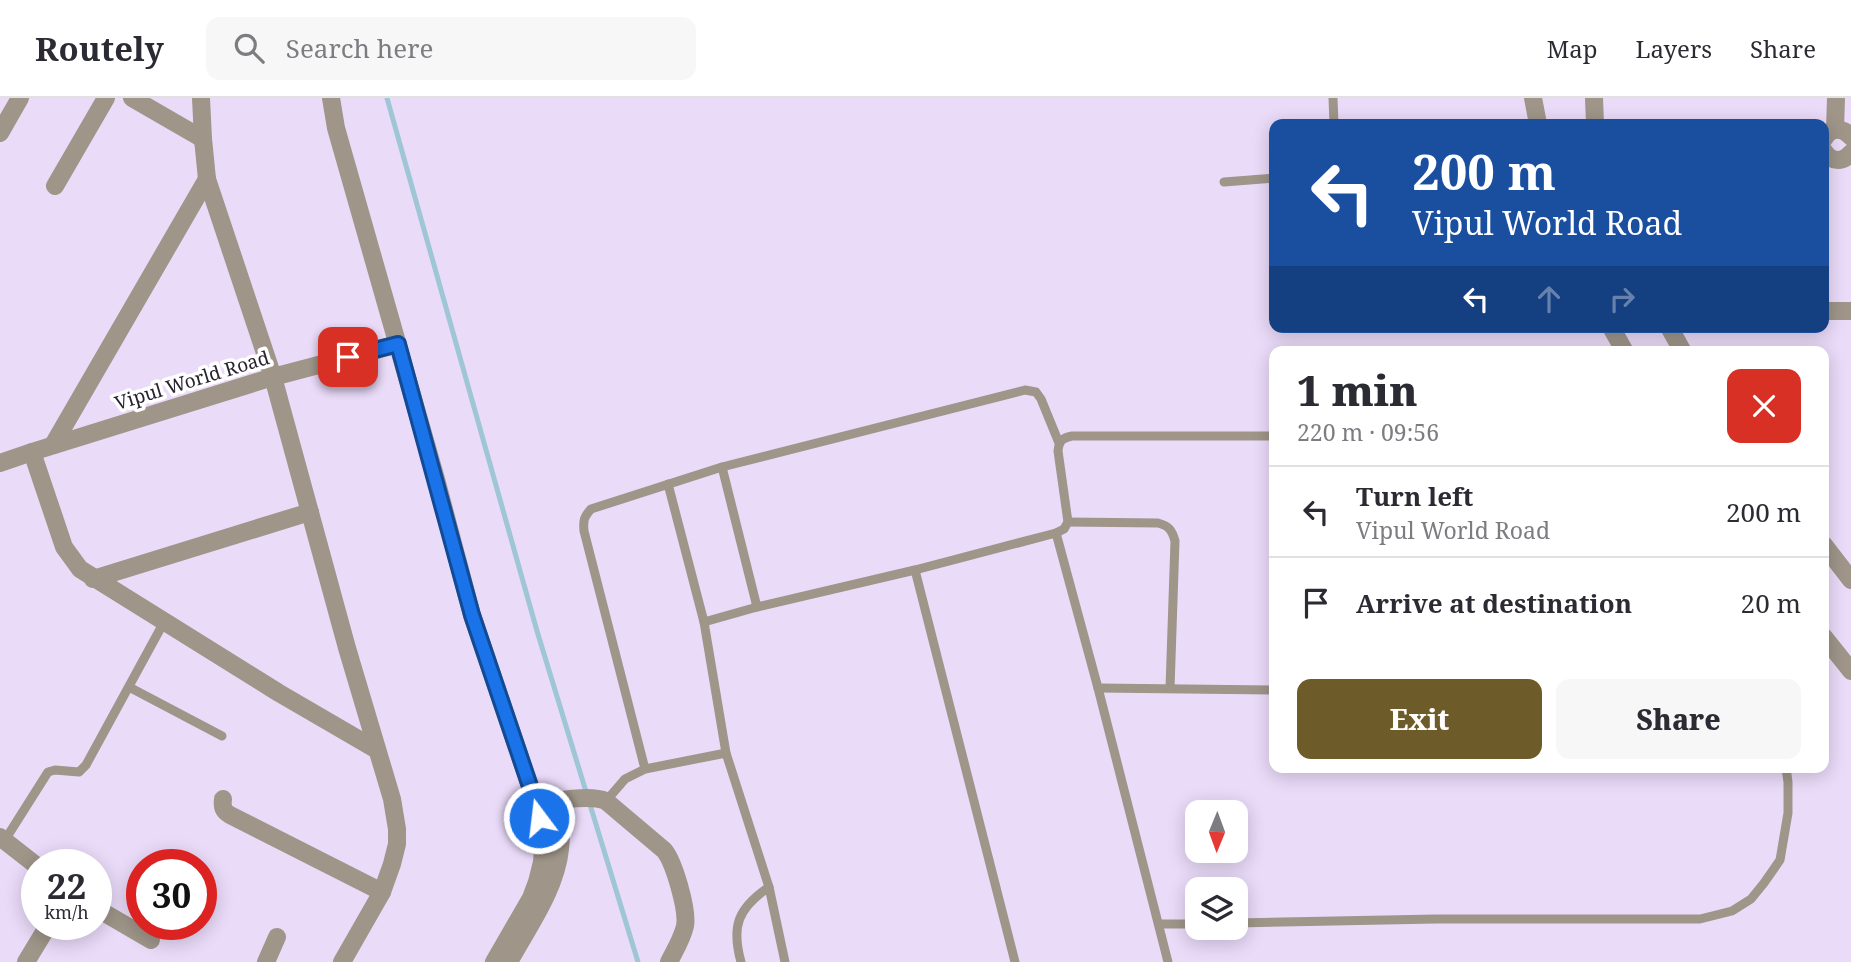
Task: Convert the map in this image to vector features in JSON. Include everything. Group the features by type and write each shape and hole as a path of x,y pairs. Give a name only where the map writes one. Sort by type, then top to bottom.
{"street":[{"path":"0,133 20,98"},
{"path":"55,186 106,98"},
{"path":"132,98 203,139"},
{"path":"201,98 208,179 273,377 392,799 397,829 397,844 382,892 342,962"},
{"path":"331,98 336,128 472,615 536,804 543,849 537,882 531,898 494,962"},
{"path":"1533,98 1537,119"},
{"path":"1594,98 1595,119"},
{"path":"1835,145 1836,98"},
{"path":"53,445 208,179"},
{"path":"1829,311 1851,311"},
{"name":"Vipul World Road","path":"0,463 273,377 398,344"},
{"path":"32,452 64,547 80,569 279,693 377,750"},
{"path":"93,579 310,512"},
{"path":"1829,551 1851,580"},
{"path":"1829,643 1851,671"},
{"path":"223,799 224,811 230,816 382,892"},
{"path":"536,804 585,800 664,850 669,856 686,914 682,937 668,962"},
{"path":"509,962 544,898 560,849 585,800"},
{"path":"2,839 21,854"},
{"path":"266,962 277,937"},
{"path":"26,962 39,940"}],"lane":[{"path":"1333,98 1334,119"},
{"path":"1224,181 1269,178"},
{"path":"645,769 583,521 591,509 722,467 1025,390 1036,393 1041,398 1059,443 1068,522 1064,529 915,570 704,622"},
{"path":"1059,443 1072,436 1269,436"},
{"path":"722,467 757,607"},
{"path":"668,484 704,622 726,753 769,887 785,962"},
{"path":"1068,522 1158,523 1168,526 1172,532 1175,541 1170,688"},
{"path":"1056,533 1168,962"},
{"path":"915,570 1015,962"},
{"path":"2,839 48,772 79,772 86,765 164,622"},
{"path":"129,687 222,736"},
{"path":"1098,688 1269,690"},
{"path":"585,800 645,769 726,753"},
{"path":"1248,923 1436,919 1700,919 1732,911 1751,899 1780,860 1788,813 1787,773"},
{"path":"741,962 735,942 740,919 747,904 769,887"},
{"path":"1158,924 1185,924"}],"waterway":[{"path":"387,98 537,631 638,962"}],"route":[{"path":"348,357 398,344 472,615 539,818"}]}
